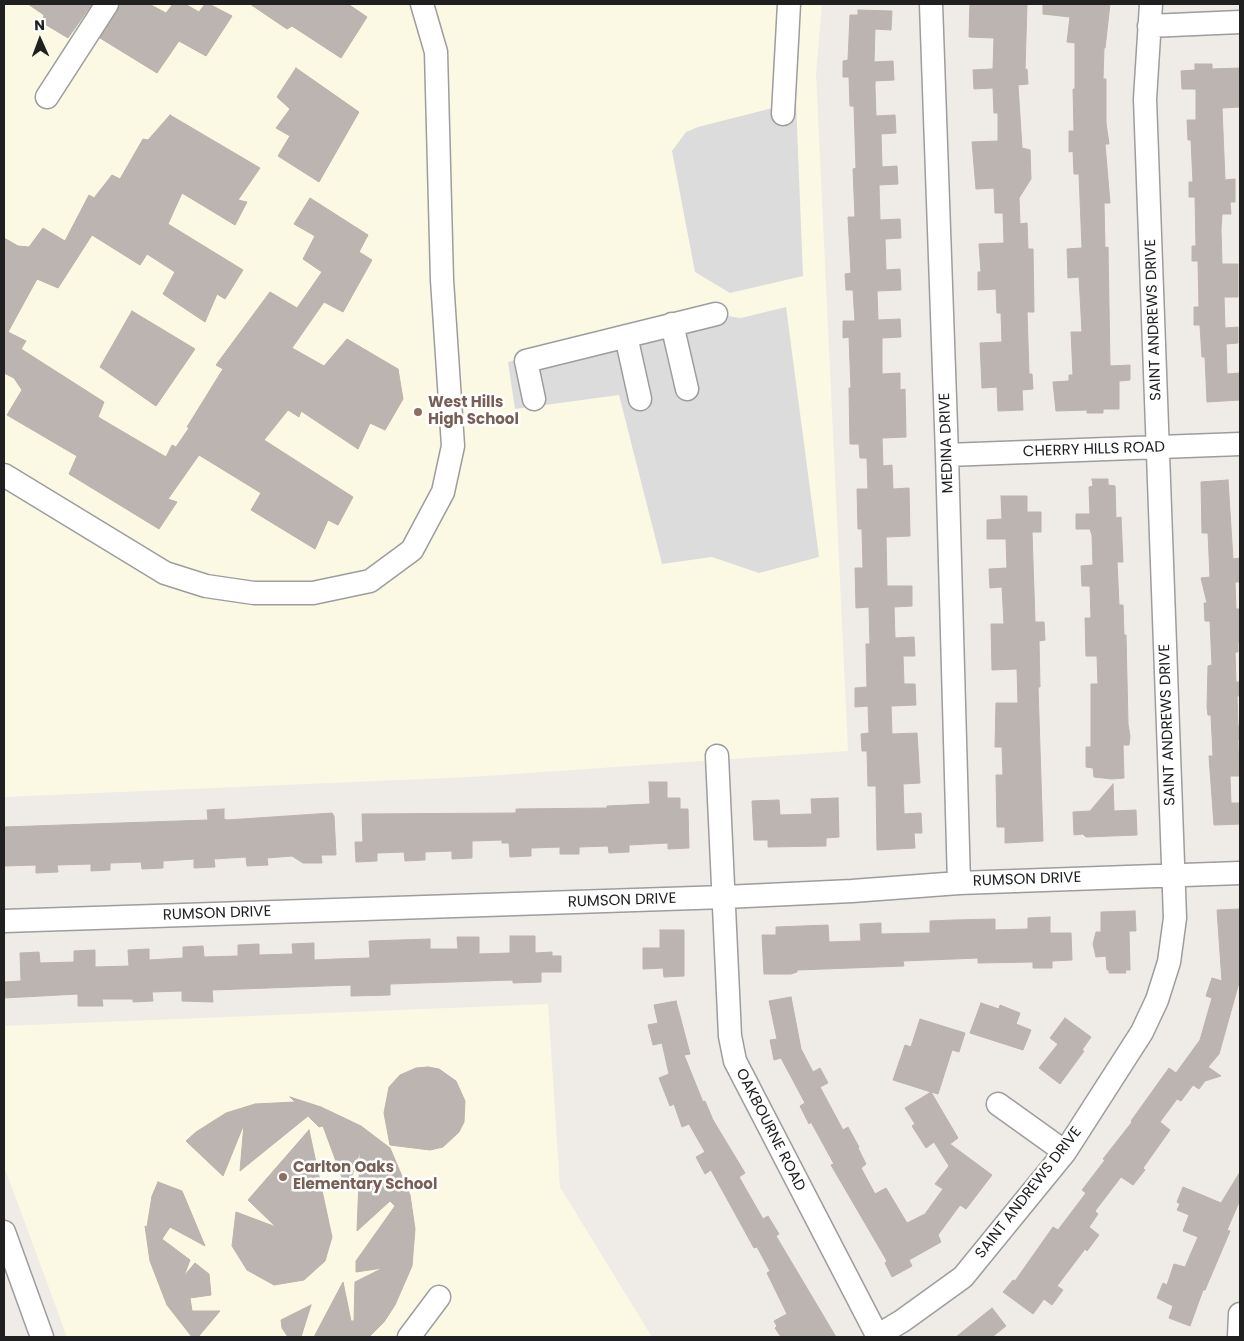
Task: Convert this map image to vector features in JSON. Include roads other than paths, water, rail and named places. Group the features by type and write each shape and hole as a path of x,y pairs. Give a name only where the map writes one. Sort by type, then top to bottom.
{"street":[{"path":"47,97 107,4"},
{"path":"4,475 165,573 206,586 254,593 313,593 370,581 412,550 443,492 454,446 442,280 436,52 422,4"},
{"path":"783,114 788,4"},
{"name":"MEDINA DRIVE","path":"931,4 947,455 959,883"},
{"path":"1150,15 1240,22"},
{"name":"SAINT ANDREWS DRIVE","path":"877,1337 963,1277 1065,1152 1142,1032 1158,1000 1169,962 1174,918 1173,875 1145,99 1150,15"},
{"path":"534,399 526,361 716,314"},
{"path":"672,324 687,389"},
{"path":"626,336 640,399"},
{"name":"CHERRY HILLS ROAD","path":"947,455 1240,444"},
{"name":"OAKBOURNE ROAD","path":"717,756 730,1036 735,1061 877,1337"},
{"name":"RUMSON DRIVE","path":"4,921 725,897 852,891 959,883 1240,872"},
{"path":"998,1104 1065,1152"},
{"path":"4,1232 42,1337"},
{"path":"409,1337 439,1297"},
{"path":"1239,1337 1240,1314"}],"place":[{"name":"West Hills High School","path":"418,412"},
{"name":"Carlton Oaks Elementary School","path":"283,1177"}]}
